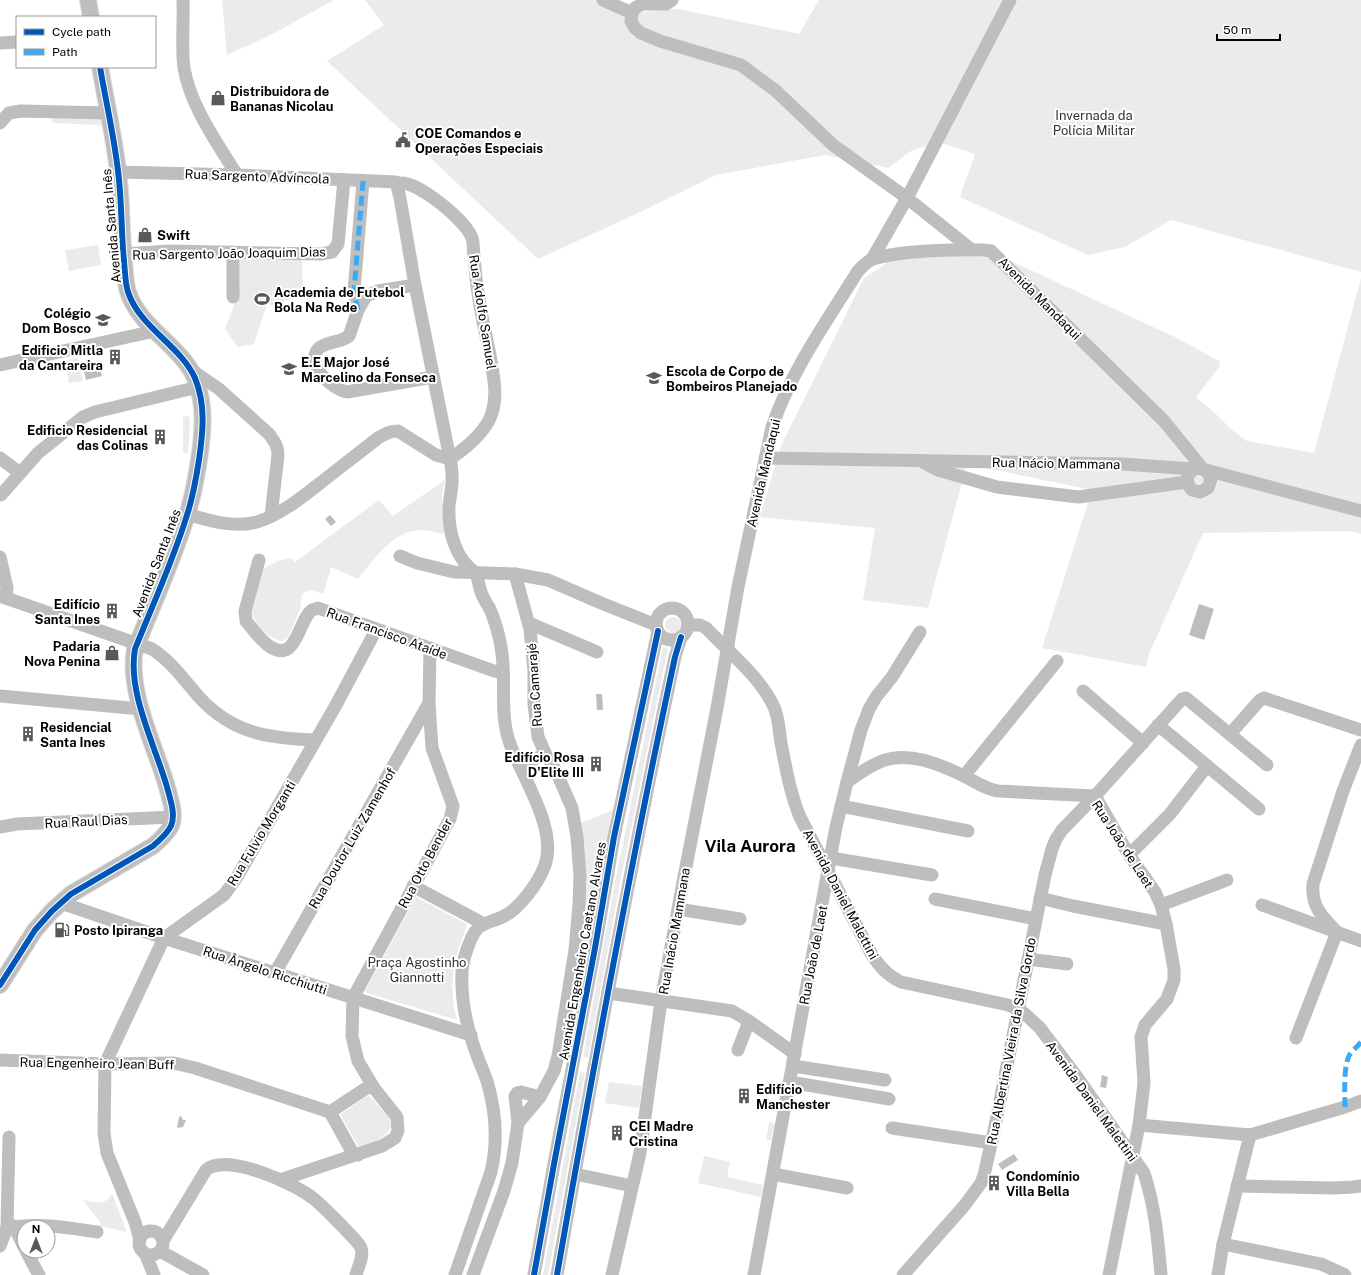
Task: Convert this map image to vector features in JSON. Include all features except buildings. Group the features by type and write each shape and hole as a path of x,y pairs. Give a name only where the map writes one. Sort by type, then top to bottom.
{"main road":[{"path":"88,0 92,16"},
{"name":"Avenida Santa Inês","path":"100,68 118,172 126,282 134,305 142,317 190,369 198,387 204,421 188,514 173,557 137,643 133,662 135,685 161,768 173,817"},
{"path":"0,984 35,930 60,903 71,894 153,846 164,836 171,826 173,817"}],"street":[{"path":"183,0 184,68 190,89 202,115 237,175"},
{"path":"603,0 632,13"},
{"path":"672,0 666,4 642,4 635,8 632,13 632,21 635,28 641,33 660,41 740,66 776,91 833,145 907,198 972,250"},
{"path":"872,260 907,198 1010,0"},
{"path":"0,43 16,42"},
{"path":"0,123 9,114 21,110 108,114"},
{"name":"Rua Sargento Advíncola","path":"118,172 237,175 399,183"},
{"name":"Rua Sargento João Joaquim Dias","path":"123,254 169,251 324,254 332,252 338,244 344,180"},
{"path":"358,310 354,291 364,181"},
{"path":"399,183 400,198 415,285 450,459 452,475 449,507 452,534 460,556 468,567 476,573 481,592 490,610 498,634 504,673 504,721 509,741 539,810 547,834 548,849 545,864 532,889 519,905 506,916 484,924 477,929 470,944 462,972 464,1011 487,1082 495,1118 496,1142 491,1172 456,1275"},
{"name":"Rua Adolfo Samuel","path":"399,183 416,186 434,199 459,219 468,230 472,239 478,293 492,369 495,392 494,404 492,415 475,439 450,459"},
{"name":"Avenida Mandaqui","path":"738,587 772,427 783,398 808,351 858,271 866,263 872,260 910,253 972,250 991,251 1164,421 1201,470"},
{"path":"233,252 233,297"},
{"path":"415,285 378,291 366,296 358,310 349,336 318,349 315,356 315,361 320,374 331,384 343,391 352,392 433,378"},
{"path":"0,365 155,331"},
{"path":"190,369 227,395 269,434 278,448 271,516"},
{"path":"1,495 38,453 83,417 95,412 198,387"},
{"path":"188,514 219,523 233,524 257,522 298,501 378,438 387,433 398,431 436,456 450,459"},
{"path":"0,458 20,473"},
{"name":"Rua Inácio Mammana","path":"765,458 1122,464 1201,470 1361,511"},
{"name":"Rua Inácio Mammana","path":"920,461 938,470 997,487 1078,497 1187,482"},
{"path":"1201,470 1210,475 1210,484 1205,491 1200,492 1192,490 1187,482 1189,473 1201,470"},
{"path":"400,556 417,563 454,572 515,574 548,580 657,628"},
{"path":"0,557 7,588 3,597 152,649 162,656 219,716 235,726 262,735 292,739 316,740"},
{"name":"Rua Francisco Ataíde","path":"259,560 245,611 245,617 246,621 270,647 278,650 285,650 292,646 306,616 312,610 318,608 376,630 494,671 504,673"},
{"name":"Rua Camarajé","path":"515,574 530,623 534,671 534,704 538,737 546,755 556,771 572,808 577,837 580,877 575,950 558,1056 554,1071 540,1097 518,1123"},
{"name":"Rua Inácio Mammana","path":"612,1275 645,1126 661,1001 717,708 738,587"},
{"path":"557,1275 574,1174 646,791 675,657 681,637 686,631 688,625 686,616 683,613 670,609 662,613 659,616 657,628 660,635 672,640 681,637"},
{"path":"530,623 597,652"},
{"name":"Avenida Daniel Malettini","path":"688,625 700,625 704,627 753,675 774,707 793,802 800,817 830,864 872,955 882,969 890,977 901,982 992,1001 1018,1009 1040,1028 1077,1077 1144,1173 1150,1190 1155,1216 1162,1275"},
{"name":"Avenida Engenheiro Caetano Alvares","path":"534,1275 614,837 657,628"},
{"name":"Rua Fulvio Morganti","path":"153,1274 154,1244 135,1222 107,1153 104,1133 105,1064 164,938 224,895 237,877 316,740 376,630"},
{"path":"847,782 861,730 869,708 892,676 920,632"},
{"name":"Rua Otto Bender","path":"353,998 450,819 452,806 432,748 429,704 430,648"},
{"path":"964,776 1057,661"},
{"path":"1083,691 1143,743"},
{"path":"0,696 141,708"},
{"name":"Rua Albertina Vieira da Silva Gordo","path":"903,1275 964,1206 981,1183 992,1143 1045,875 1056,839 1078,813 1096,796 1180,700 1186,698 1230,734"},
{"path":"1267,765 1230,734 1260,700 1264,698 1361,730"},
{"name":"Rua Doutor Luiz Zamenhof","path":"275,973 429,704"},
{"path":"1158,725 1259,809"},
{"path":"1337,932 1317,910 1314,900 1313,884 1342,791 1361,744"},
{"path":"520,764 546,755"},
{"name":"Rua João de Laet","path":"754,1275 836,827 847,782 882,762 897,758 917,758 964,776 981,786 998,791 1096,796 1129,855 1155,892 1161,905 1174,969 1174,980 1167,999 1142,1030 1141,1037 1144,1083 1139,1125 1109,1275"},
{"path":"1129,855 1170,814 1207,766"},
{"path":"841,806 968,831"},
{"name":"Rua Raul Dias","path":"0,827 17,824 173,817"},
{"path":"830,864 932,875"},
{"path":"1161,905 1227,880"},
{"path":"413,886 484,924"},
{"path":"1040,898 1166,924"},
{"path":"935,899 1036,919"},
{"name":"Rua Ângelo Ricchiutti","path":"60,903 164,938 471,1035"},
{"path":"1262,905 1361,940"},
{"path":"678,909 740,919"},
{"path":"1296,1038 1337,932"},
{"path":"1028,959 1067,966"},
{"path":"608,993 732,1010 749,1021 794,1060 885,1080"},
{"path":"280,1180 382,1146 395,1138 398,1131 396,1113 374,1088 358,1061 352,1036 353,998"},
{"path":"738,1050 749,1021"},
{"name":"Rua Engenheiro Jean Buff","path":"0,1060 105,1064 174,1063 195,1068 330,1112"},
{"path":"573,1063 595,1067"},
{"path":"790,1082 889,1099"},
{"path":"358,1155 353,1153 330,1112 365,1088 374,1088"},
{"path":"473,1275 504,1191 512,1163 518,1123 516,1094 522,1092 540,1097"},
{"path":"1139,1125 1250,1135 1361,1101"},
{"path":"892,1128 992,1143"},
{"path":"1218,1275 1223,1244 1250,1135"},
{"path":"8,1137 11,1227 16,1235"},
{"path":"203,1275 172,1257 154,1244 174,1225 206,1170 213,1165 227,1164 238,1165 280,1180 314,1199 357,1242 361,1250 356,1275"},
{"path":"574,1174 632,1186"},
{"path":"773,1174 847,1188"},
{"path":"1237,1186 1333,1188 1361,1186"},
{"path":"11,1227 57,1226 97,1232"},
{"path":"0,1246 11,1227"},
{"path":"1223,1244 1321,1264 1345,1275"},
{"path":"30,1259 39,1275"}],"green space":[{"path":"222,0 334,0 271,35 227,55"},
{"name":"Invernada da Polícia Militar","path":"365,0 599,0 628,13 679,9 799,34 819,0 1361,0 1361,272 1171,220 1125,247 1088,255 960,197 975,154 938,142 911,151 888,168 825,155 716,175 538,259 327,61 384,25"},
{"path":"52,116 100,119 105,131 100,125 52,123"},
{"path":"98,245 101,265 69,271 65,250"},
{"path":"897,256 967,256 1007,259 1179,339 1219,361 1220,366 1196,397 1232,430 1247,441 1314,453 1361,278 1361,534 1349,531 1203,533 1149,654 1146,667 1042,648 1092,490 967,464 928,608 863,600 875,528 760,517 781,446 864,278"},
{"name":"Academia de Futebol Bola Na Rede","path":"240,258 302,258 303,295 279,303 278,307 267,304 254,344 238,347 225,329 239,293"},
{"path":"78,358 83,381 69,383 65,361"},
{"path":"189,416 188,453 183,453 183,417"},
{"path":"445,480 442,494 442,507 445,534 420,530 401,535 377,555 358,579 331,568 323,594 312,590 306,591 302,595 300,609 295,621 288,637 282,641 264,632 256,622 253,616 251,599 258,572 277,561 291,558 295,562 379,500 393,516"},
{"path":"673,617 680,622 681,625 676,632 673,633 666,628 665,625 670,618"},
{"path":"663,647 668,648 621,878 588,1058 583,1057 616,877"},
{"path":"613,810 578,1006 571,1005 587,883 581,823"},
{"name":"Praça Agostinho Giannotti","path":"416,897 467,924 457,954 453,979 453,996 457,1020 367,993 365,991"},
{"path":"580,1072 585,1073 548,1275 543,1275"},
{"path":"609,1082 642,1086 639,1108 605,1103"},
{"path":"369,1096 389,1117 391,1127 382,1138 368,1144 358,1146 341,1114"},
{"path":"769,1122 775,1124 771,1140 766,1140"},
{"path":"704,1156 730,1162 727,1177 763,1185 761,1197 698,1183"},
{"path":"112,1193 126,1232 100,1226 100,1222 83,1200 103,1202 110,1197"}],"shaded area":[{"path":"100,368 102,376 86,380 84,371"},
{"path":"330,515 336,522 331,526 325,519"},
{"path":"1199,604 1214,609 1204,640 1189,635"},
{"path":"596,694 602,694 603,710 597,710"},
{"path":"1102,1075 1108,1077 1106,1088 1100,1087"},
{"path":"181,1116 183,1120 186,1120 183,1127 177,1128 179,1117"},
{"path":"1014,1154 1018,1160 1002,1170 998,1164"}],"marked path":[{"path":"358,310 354,291 363,181"},
{"path":"1345,1107 1346,1065 1350,1054 1361,1042"}],"cycle path":[{"path":"0,985 35,930 52,911 71,894 153,846 167,832 171,826 173,817 167,787 138,700 135,683 135,649 176,549 191,501 200,450 203,419 202,408 201,398 195,378 188,366 141,316 128,292 122,239 118,171 100,68"},
{"path":"534,1275 595,948 614,837 658,631"},
{"path":"557,1275 628,888 675,657 681,637"}],"place":[{"name":"Distribuidora de Bananas Nicolau","path":"218,98"},
{"name":"COE Comandos e Operações Especiais","path":"403,140"},
{"name":"Swift","path":"145,235"},
{"name":"Academia de Futebol Bola Na Rede","path":"262,299"},
{"name":"Colégio Dom Bosco","path":"103,320"},
{"name":"Edificio Mitla da Cantareira","path":"115,357"},
{"name":"E.E Major José Marcelino da Fonseca","path":"289,369"},
{"name":"Escola de Corpo de Bombeiros Planejado","path":"654,378"},
{"name":"Edificio Residencial das Colinas","path":"160,437"},
{"name":"Edifício Santa Ines","path":"112,611"},
{"name":"Padaria Nova Penina","path":"112,653"},
{"name":"Residencial Santa Ines","path":"28,734"},
{"name":"Edifício Rosa D'Elite III","path":"596,764"},
{"name":"Posto Ipiranga","path":"62,930"},
{"name":"Edifício Manchester","path":"744,1096"},
{"name":"CEI Madre Cristina","path":"617,1133"},
{"name":"Condomínio Villa Bella","path":"994,1183"}],"district":[{"name":"Vila Aurora","path":"750,846"}]}
